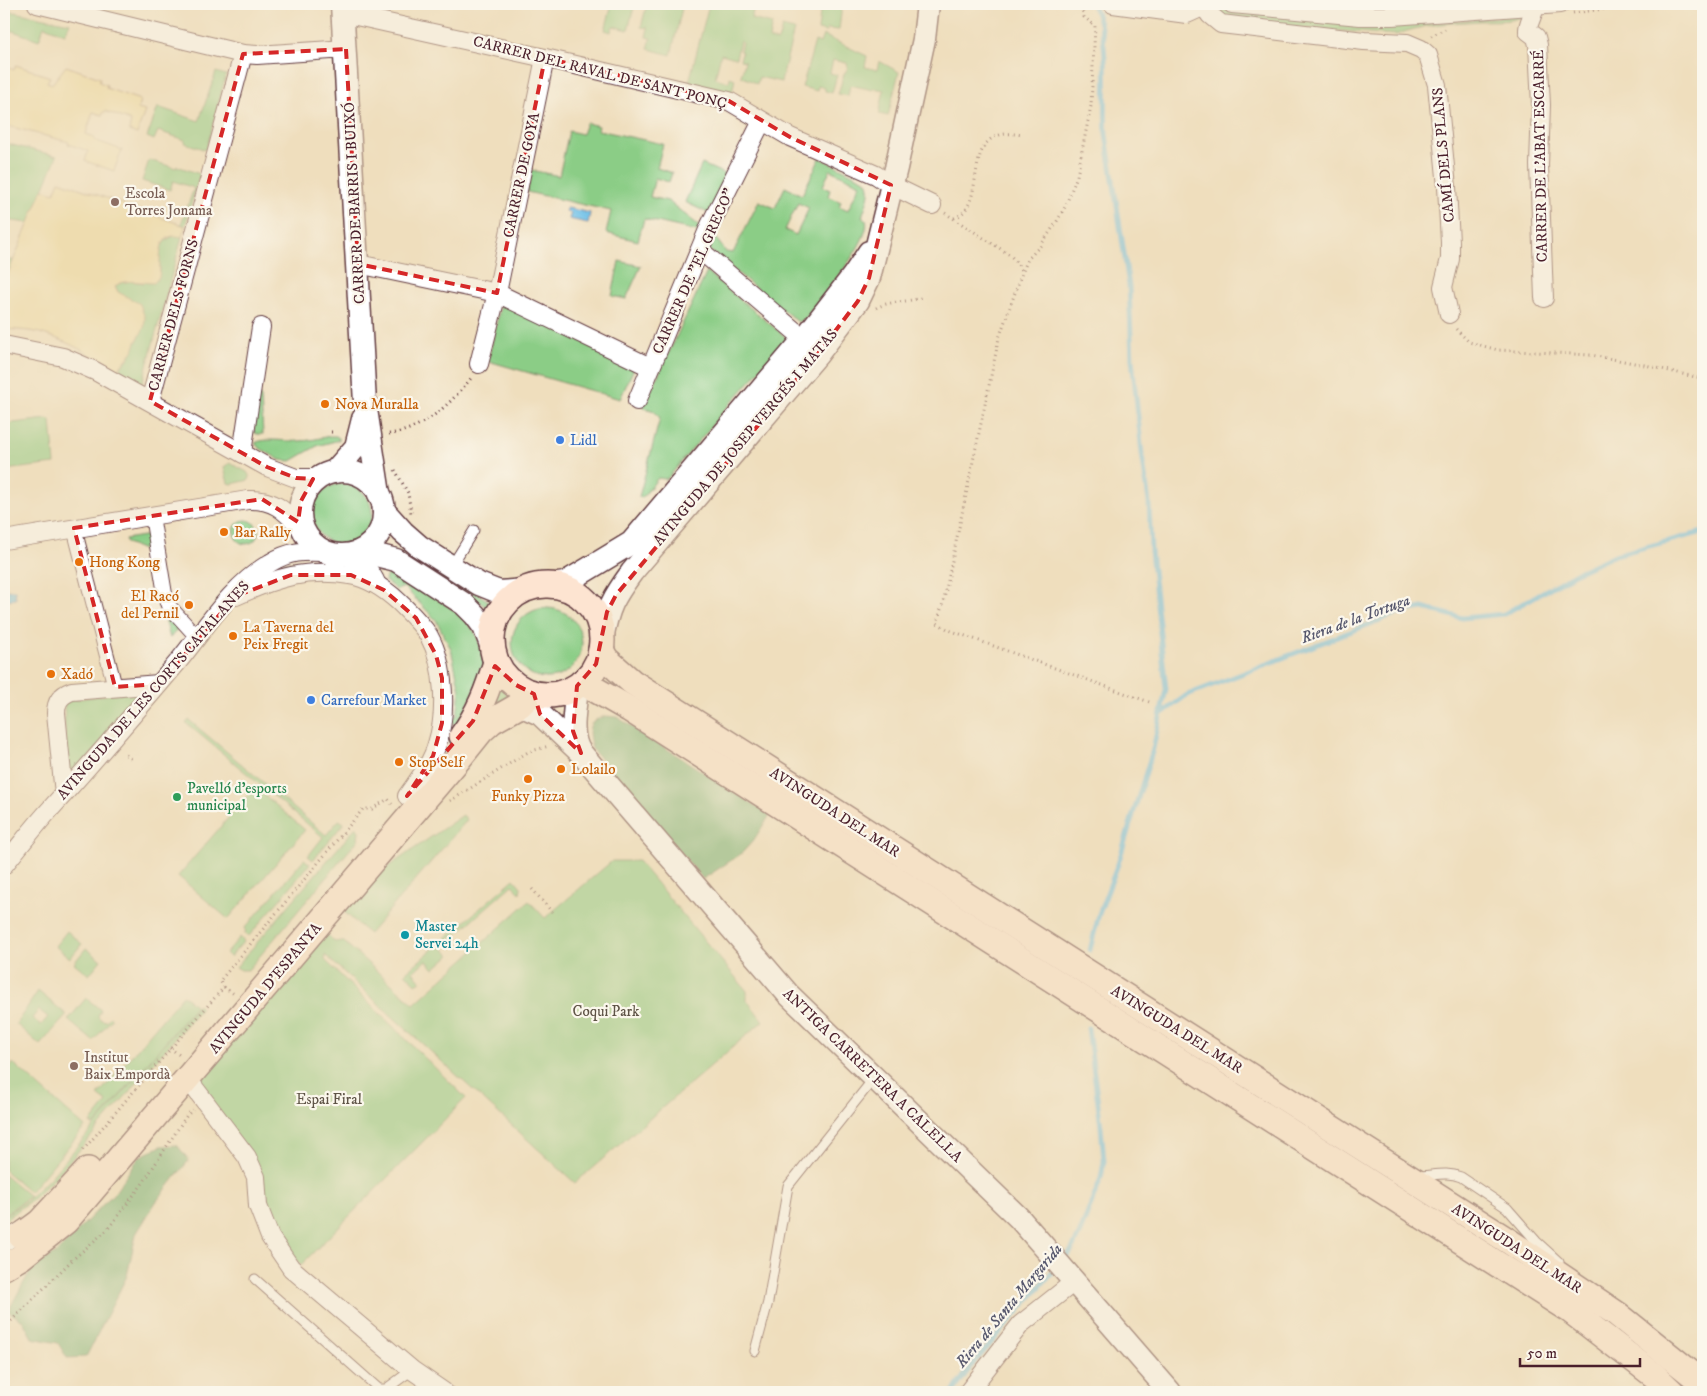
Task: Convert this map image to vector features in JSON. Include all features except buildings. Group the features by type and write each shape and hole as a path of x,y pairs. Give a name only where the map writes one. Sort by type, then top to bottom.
{"main road":[{"path":"535,588 567,589 586,602 598,620 601,644 596,664 580,684 558,694 545,695 532,701 511,681 495,656 492,633 498,616 509,601 535,588"},
{"name":"AVINGUDA DEL MAR","path":"601,644 606,658 641,688 1510,1242 1626,1322 1703,1383"},
{"name":"AVINGUDA D'ESPANYA","path":"4,1248 40,1222 89,1169 396,796 436,767 463,735 473,721 488,691 495,656"},
{"name":"AVINGUDA DEL MAR","path":"580,684 629,709 1571,1311 1655,1376 1672,1392"},
{"name":"AVINGUDA D'ESPANYA","path":"4,1267 21,1257 66,1221 186,1080 331,916 481,731 492,721 532,701"}],"street":[{"path":"37,4 243,54 257,55 346,50"},
{"name":"AVINGUDA DE JOSEP VERGÉS I MATAS","path":"601,644 607,612 632,572 817,355 858,300 870,278 924,39 928,4"},
{"path":"1113,4 1187,14 1205,4"},
{"name":"CAMÍ DELS PLANS","path":"1205,4 1210,15 1221,24 1364,41 1407,43 1421,48 1428,56 1437,85 1447,187 1450,259 1443,287 1449,314"},
{"path":"1232,4 1360,10 1392,16 1534,9 1560,4"},
{"name":"CARRER DEL RAVAL DE SANT PONÇ","path":"343,8 728,101 790,137 876,175 891,185 932,205"},
{"name":"CARRER DE BARRIS I BUIXÓ","path":"343,8 365,403 382,502"},
{"name":"CARRER DE L'ABAT ESCARRÉ","path":"1534,9 1527,27 1528,31 1536,37 1537,41 1541,105 1540,175 1544,298"},
{"name":"CARRER DELS FORNS","path":"150,401 243,54"},
{"name":"CARRER DE GOYA","path":"479,364 497,293 546,58"},
{"name":"CARRER DE \"EL GRECO\"","path":"637,401 714,218 762,121"},
{"name":"AVINGUDA DE JOSEP VERGÉS I MATAS","path":"382,502 408,537 451,568 479,584 499,592 566,582 631,543 804,339 853,276 880,232"},
{"path":"700,250 804,339"},
{"path":"358,264 497,293 650,367"},
{"path":"242,453 261,327"},
{"path":"4,346 63,357 95,371 267,467 296,478 348,472 360,476 371,483 382,502 384,518 375,540 354,553"},
{"name":"CARRER DE BARRIS I BUIXÓ","path":"327,475 356,447 365,403"},
{"path":"302,529 299,515 301,501 308,488 327,475"},
{"path":"4,540 228,502 262,499 276,505 302,529 315,546 324,552 334,555 354,553 396,560 464,604 476,615 484,627 495,656"},
{"path":"152,516 166,600 168,605 197,637"},
{"path":"74,528 115,687"},
{"name":"AVINGUDA DE LES CORTS CATALANES","path":"4,865 159,684 237,588 268,564 286,554 304,551 324,552"},
{"name":"AVINGUDA D'ESPANYA","path":"354,553 370,570 377,585"},
{"name":"AVINGUDA D'ESPANYA","path":"219,611 236,596 258,586 291,575 316,572 351,575 377,585 416,618 430,637 442,678 442,723 432,756 396,796"},
{"path":"64,794 56,713 58,701 62,696 72,691 159,684"},
{"name":"ANTIGA CARRETERA A CALELLA","path":"580,684 573,731 574,743 581,753"},
{"name":"ANTIGA CARRETERA A CALELLA","path":"532,701 581,753 788,994 992,1190 1047,1250 1170,1392"},
{"path":"186,1080 190,1082 247,1156 256,1177 258,1206 270,1237 291,1268 412,1370 444,1392"},
{"path":"4,1242 19,1234 48,1212"},
{"path":"968,1392 1021,1324 1072,1279"}],"lane":[{"path":"451,568 474,530"},
{"path":"755,1351 768,1302 788,1186 875,1077"},
{"path":"255,1279 379,1389 386,1390 412,1370"}],"path":[{"path":"1078,4 1081,5 1084,16 1095,26 1093,38 1093,82 1086,134 1077,176 1065,207 1042,245 1028,259 1000,338 946,590 937,623 949,630 1152,703"},
{"path":"954,218 962,216 968,208 979,157 987,143 1005,134 1022,135"},
{"path":"932,205 1010,256 1017,263 1022,273"},
{"path":"1449,314 1454,327 1469,342 1498,350 1591,355 1645,365 1703,379"},
{"path":"385,435 405,432 423,424 460,391 479,364"},
{"path":"126,755 132,759"},
{"path":"532,889 552,912"},
{"path":"4,1328 72,1260 107,1230 143,1183 187,1115 202,1100"}],"highlighted area":[{"path":"346,49 358,264 497,293 545,58 729,101 790,137 891,185 869,278 858,301 817,355 616,595 607,612 596,664 577,686 573,731 581,753 540,714 534,694 516,685 495,666 473,721 407,796 433,756 442,723 442,678 436,655 416,618 384,590 351,575 291,575 236,596 159,684 115,687 74,528 262,499 298,522 301,501 313,479 296,478 267,467 150,401 243,54"}],"green space":[{"path":"612,4 635,4 628,30 613,26 611,32 605,30"},
{"path":"647,4 683,4 671,55 648,49 651,38 646,37 648,28 641,27"},
{"path":"709,4 755,4 751,19 772,24 769,39 778,41 782,27 794,30 781,82 759,77 757,84 741,76 745,61 740,60 742,42 740,41 736,58 721,54 715,78 729,82 730,77 735,79 731,98 688,86"},
{"path":"821,4 842,5 839,30 827,29 826,32 818,30"},
{"path":"4,10 70,23 65,34 44,26 39,40 4,28"},
{"path":"1217,10 1417,24 1526,15 1509,20 1416,28 1396,35 1234,23"},
{"path":"823,35 867,56 865,67 877,70 879,61 899,72 888,116 879,114 884,90 873,88 873,90 850,85 848,96 838,94 844,74 848,68 847,63 833,60 830,73 837,75 832,93 818,86 817,91 802,87 815,41 820,43"},
{"path":"216,72 226,75 206,150 185,143 185,140 158,131 154,140 147,137 158,107 199,121"},
{"path":"586,123 599,126 598,130 663,144 657,168 672,173 669,182 655,178 650,197 668,201 702,228 701,232 644,219 638,241 606,233 611,211 527,192 531,170 559,176 569,131 582,134"},
{"path":"4,143 57,156 29,223 4,220"},
{"path":"820,158 867,181 869,185 868,199 862,217 866,220 866,229 861,241 832,285 805,319 798,322 708,249 712,233 726,252 733,253 759,201 775,208 785,187 802,195","holes":["830,170 860,184 848,210 839,206 841,202 828,196 830,190 823,186","798,203 809,208 796,235 785,230"]},
{"path":"149,160 176,168 177,166 200,174 185,226 181,224 194,188 173,181 170,190 142,181"},
{"path":"702,164 727,175 710,214 685,202"},
{"path":"177,235 182,237 142,384 117,371 129,358 140,336 115,286 129,282 144,283 160,271 161,249 166,241"},
{"path":"4,260 13,260 4,283"},
{"path":"619,261 641,266 626,299 612,296"},
{"path":"707,272 788,339 729,405 668,478 658,478 642,498 639,497 660,418 654,411 643,407"},
{"path":"501,304 635,366 620,399 488,361"},
{"path":"258,394 261,398 263,434 254,432"},
{"path":"47,419 51,421 55,464 4,470 4,424"},
{"path":"336,436 339,440 317,446 291,461 280,460 258,447 255,443 270,440 306,440"},
{"path":"230,463 247,472 250,477 249,480 232,484 228,483 224,468"},
{"path":"342,484 359,489 367,497 372,514 367,531 359,539 342,544 325,539 317,531 312,514 317,497 325,489"},
{"path":"246,520 251,521 257,527 257,537 251,543 246,544 241,543 235,537 234,532 235,527 241,521"},
{"path":"150,535 164,603 178,628 170,638 148,552 127,543 125,539"},
{"path":"423,558 490,602 487,607 418,564"},
{"path":"309,560 356,567 267,573 285,563"},
{"path":"395,571 462,615 476,634 484,656 485,667 459,725 449,722 449,715 457,716 460,690 451,649 436,620 404,587 397,590 385,581 388,574"},
{"path":"540,608 554,608 567,614 576,623 582,636 580,656 572,668 554,678 540,678 527,672 518,663 512,650 512,636 518,623 527,614"},
{"path":"499,688 505,691 508,698 492,708"},
{"path":"147,689 67,783 64,701"},
{"path":"606,716 617,717 770,815 753,841 741,854 703,879 592,749 589,732 591,724 599,718"},
{"path":"189,720 326,835 339,820 344,823 313,860 308,856 323,837 186,723"},
{"path":"255,787 305,830 228,919 178,876"},
{"path":"463,815 467,820 369,934 341,909 360,886"},
{"path":"356,827 359,831 358,840 248,970 241,970 236,967"},
{"path":"304,859 310,864 249,936 244,933 246,931 244,929"},
{"path":"612,861 638,861 747,991 747,1000 763,1021 575,1183 325,955 325,960 466,1098 301,1265 293,1257 265,1207 261,1181 194,1086 322,930 335,942 344,942 414,1004 529,901 545,918"},
{"path":"514,879 521,887 520,893 512,885 442,947 450,955 434,969 426,960 413,972 421,981 416,984 405,973"},
{"path":"67,931 82,944 70,958 55,946"},
{"path":"240,937 244,941 230,957 226,953"},
{"path":"86,948 101,960 89,975 74,963"},
{"path":"38,991 67,1015 40,1045 16,1024","holes":["39,1010 48,1017 41,1025 32,1018"]},
{"path":"183,995 196,1006 94,1126 90,1123 107,1102 98,1095"},
{"path":"86,998 101,1010 98,1016 101,1020 106,1021 110,1017 112,1019 93,1041 68,1020"},
{"path":"198,1005 201,1008 58,1175 34,1198 4,1221 4,1216 26,1201 50,1178"},
{"path":"13,1063 85,1127 30,1192 4,1170 4,1073"},
{"path":"177,1145 189,1160 156,1202 136,1234 127,1276 86,1357 67,1358 58,1343 32,1338 23,1321 8,1311 33,1266 56,1253 116,1191 139,1157 161,1146"},
{"path":"4,1174 30,1196 4,1215"}],"sand":[{"path":"16,65 50,77 47,82 52,84 66,66 100,78 99,82 107,85 106,88 140,100 138,109 145,111 137,134 129,131 131,121 105,111 102,115 93,112 86,134 95,137 94,140 122,150 114,171 85,161 88,151 68,144 69,142 4,125 4,66 14,70"},
{"path":"59,181 185,226 182,237 173,236 167,238 163,243 159,277 154,283 124,282 115,286 118,292 140,304 145,318 144,328 133,351 117,371 81,350 53,337 24,330 4,329 4,283 43,189 54,193"}],"water":[{"path":"567,208 590,213 588,223 569,219 571,213 566,211"},
{"path":"4,590 15,590 16,599 4,600"}],"waterway":[{"path":"1090,950 1099,914 1118,864 1153,749 1166,689 1151,551 1149,502 1132,359 1129,286 1106,134 1104,50 1102,33 1092,4"},
{"name":"Riera de la Tortuga","path":"1161,714 1187,695 1401,612 1423,608 1462,618 1504,614 1578,572 1615,555 1703,532"},
{"name":"Riera de Santa Margarida","path":"1064,1259 1071,1251 1080,1233 1101,1178 1104,1161 1088,1028"},
{"name":"Riera de Santa Margarida","path":"953,1392 971,1366 1056,1268"}],"place":[{"name":"Escola Torres Jonama","path":"115,202"},
{"name":"Nova Muralla","path":"325,404"},
{"name":"Lidl","path":"560,440"},
{"name":"Bar Rally","path":"224,532"},
{"name":"Hong Kong","path":"79,562"},
{"name":"El Racó del Pernil","path":"189,605"},
{"name":"La Taverna del Peix Fregit","path":"233,636"},
{"name":"Xadó","path":"51,674"},
{"name":"Carrefour Market","path":"311,700"},
{"name":"Stop Self","path":"399,762"},
{"name":"Lolailo","path":"561,769"},
{"name":"Funky Pizza","path":"528,779"},
{"name":"Pavelló d'esports municipal","path":"177,797"},
{"name":"Master Servei 24h","path":"405,935"},
{"name":"Institut Baix Empordà","path":"74,1066"}],"park label":[{"name":"Coqui Park","path":"606,1011"},
{"name":"Espai Firal","path":"329,1099"}]}
